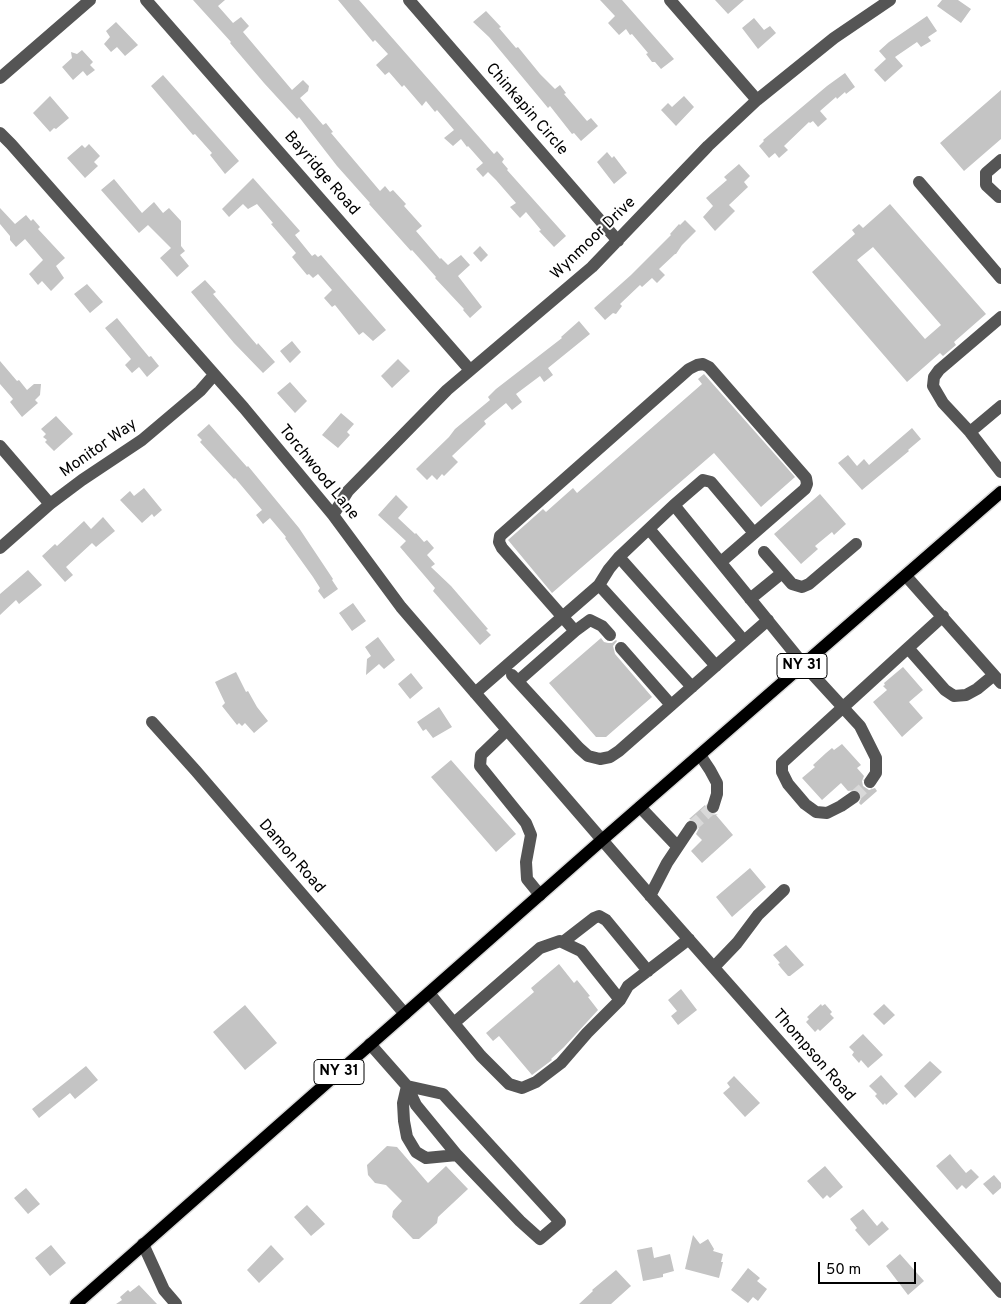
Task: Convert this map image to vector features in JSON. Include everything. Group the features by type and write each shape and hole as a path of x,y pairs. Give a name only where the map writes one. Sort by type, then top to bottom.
{"main road":[{"name":"NY 31","path":"76,1304 602,840 1001,492"}],"street":[{"path":"0,78 90,0"},
{"name":"Bayridge Road","path":"146,0 470,370"},
{"name":"Chinkapin Circle","path":"409,0 618,241"},
{"path":"670,0 757,100"},
{"name":"Wynmoor Drive","path":"333,515 348,491 447,390 592,267 708,146 757,100 834,38 890,0"},
{"name":"Torchwood Lane","path":"0,133 12,144 214,374 333,515 401,607 602,840"},
{"path":"1001,160 986,173 986,185 999,197 1001,196"},
{"path":"919,182 1001,278"},
{"path":"1001,317 939,370 934,377 933,386 937,394 1001,472"},
{"path":"575,631 502,548 499,542 500,536 689,369 703,364 709,367 806,478 807,484 805,489 720,562"},
{"name":"Monitor Way","path":"0,548 50,504 142,440 200,391 214,374"},
{"path":"970,432 1001,406"},
{"path":"0,446 50,504"},
{"path":"475,693 599,585 619,557 703,480 711,482 754,533"},
{"path":"674,505 804,664 860,726 876,758 876,773 870,782"},
{"path":"649,529 744,641"},
{"path":"764,552 792,584 802,587 856,544"},
{"path":"619,557 716,666"},
{"path":"750,599 782,573"},
{"path":"906,576 998,679 966,695 954,696 945,690 908,648"},
{"path":"599,585 692,686"},
{"path":"854,797 842,806 827,812 816,812 788,784 782,772 782,763 943,616"},
{"path":"518,681 590,620 602,626 610,635"},
{"path":"505,666 579,748 588,756 600,759 610,757 620,751 768,620"},
{"path":"621,648 671,705"},
{"name":"Damon Road","path":"152,722 404,1014"},
{"path":"507,730 481,755 480,766 526,823 532,835 526,862 527,879 540,895"},
{"path":"700,755 717,783 717,794 713,807"},
{"path":"640,807 677,846"},
{"path":"650,896 677,846 691,827"},
{"name":"Thompson Road","path":"602,840 1001,1292"},
{"path":"714,967 737,943 758,914 784,890"},
{"path":"564,942 599,916 606,920 648,970"},
{"path":"428,993 481,1056 509,1084 522,1088 536,1082 561,1063 587,1033 620,1000 628,986 689,939"},
{"path":"454,1022 540,948 560,940 581,951 620,1000"},
{"path":"370,1044 408,1086 416,1105 457,1156 520,1221 540,1239 560,1222 443,1094 408,1086"},
{"path":"408,1086 403,1102 404,1121 407,1137 416,1152 426,1158 457,1156"},
{"path":"143,1244 164,1290 176,1304"}],"building":[{"path":"193,0 225,0 218,6 233,23 241,17 249,26 243,32 292,90 303,80 309,86 308,91 300,98 323,125 326,123 333,132 331,133 380,191 385,186 390,192 393,190 406,204 404,206 422,226 416,231 440,259 448,265 461,255 470,265 458,276 482,307 470,318 436,277 369,204 299,117 297,119 264,83 231,42"},
{"path":"338,0 359,0 494,154 497,151 504,159 502,162 507,170 566,236 554,247 539,231 541,230 526,212 520,218 510,207 516,203 496,180 488,172 483,177 476,169 483,163 468,146 461,139 453,146 444,138 454,130 437,110 435,112 426,101 422,106 404,85 402,87 389,72 385,75 376,65 388,54 375,40 373,42"},
{"path":"600,0 622,0 674,59 661,69 655,62 652,62 646,54 648,53 632,34 630,35 626,29 619,35 608,23 615,16"},
{"path":"715,0 744,0 728,14"},
{"path":"942,0 958,0 971,9 961,23 937,6"},
{"path":"486,11 540,74 555,89 560,85 566,93 564,94 587,121 591,118 598,126 581,141 574,133 572,134 550,106 548,108 489,37 473,22"},
{"path":"927,16 937,31 928,37 931,41 921,47 917,42 895,57 903,66 885,82 874,70 886,59 879,51"},
{"path":"754,18 764,30 770,26 776,33 758,49 742,28"},
{"path":"116,22 138,45 125,56 117,47 111,52 104,44 110,37 106,31"},
{"path":"82,50 93,62 90,65 95,70 87,76 83,71 73,80 62,67 72,58 71,52 77,54"},
{"path":"845,73 855,87 837,99 836,97 820,111 827,119 818,127 813,121 809,122 784,146 788,150 779,158 775,153 769,158 759,146 763,140"},
{"path":"163,75 239,161 225,174 210,155 212,153 195,134 193,135 151,86"},
{"path":"1001,90 1001,139 964,171 940,143"},
{"path":"50,96 69,118 50,132 33,113"},
{"path":"684,96 694,107 676,126 661,110 668,103 672,107"},
{"path":"89,144 100,156 94,162 98,166 85,178 67,158 82,145 85,148"},
{"path":"607,152 612,158 614,156 627,173 614,184 597,162"},
{"path":"739,164 750,176 744,182 748,187 729,205 735,211 715,231 703,217 713,206 706,198 727,180 724,177"},
{"path":"253,178 300,231 295,235 312,256 315,254 318,257 321,255 386,330 373,341 363,332 359,335 335,305 332,307 324,298 332,290 318,274 313,278 309,274 307,275 292,257 296,253 271,224 273,223 257,204 248,209 243,204 229,217 222,209"},
{"path":"114,179 142,213 154,202 163,213 169,208 181,221 181,246 185,251 180,255 189,266 177,277 160,258 171,248 148,225 139,233 101,190"},
{"path":"890,204 986,314 954,342 956,345 943,356 940,353 907,382 812,272 855,234 852,230 859,224 863,228","holes":["873,247 941,325 925,339 857,260"]},
{"path":"0,208 15,224 26,215 31,221 33,219 40,227 38,229 65,258 56,266 64,278 51,291 42,281 38,285 29,274 43,260 25,239 16,247 10,240 10,236 0,224"},
{"path":"685,220 696,231 676,254 659,269 665,275 657,283 652,278 642,287 640,285 620,304 622,306 616,314 613,313 605,320 594,308 631,275"},
{"path":"480,246 488,255 481,262 473,253"},
{"path":"205,280 216,292 213,294 257,345 258,343 275,362 263,373 234,343 191,292"},
{"path":"87,284 103,302 90,313 74,294"},
{"path":"117,318 149,357 151,356 159,366 147,377 139,367 132,373 125,365 131,359 105,328"},
{"path":"579,321 590,334 548,368 553,375 544,382 540,376 516,394 522,402 512,410 506,403 484,421 486,424 452,456 458,462 444,476 442,474 437,480 432,475 427,480 416,469 455,429 490,400 488,397 496,389 562,338"},
{"path":"292,341 301,352 290,363 280,351"},
{"path":"398,359 410,371 392,388 381,376"},
{"path":"0,361 27,390 34,384 41,384 40,395 35,400 38,403 22,417 10,402 13,399 0,384"},
{"path":"704,374 795,477 761,507 714,453 552,593 508,540 543,509 546,512 573,488 577,493 702,384 698,379"},
{"path":"290,382 307,401 295,413 277,393"},
{"path":"341,413 354,424 347,432 350,435 338,448 322,435"},
{"path":"56,416 73,434 54,451 45,442 47,440 43,437 46,434 41,429"},
{"path":"209,424 248,466 299,528 338,589 324,599 318,591 320,588 286,537 270,518 263,524 256,515 262,510 235,478 200,442 202,440 197,435"},
{"path":"912,428 921,439 862,490 838,463 848,455 857,466 864,459 869,465"},
{"path":"144,488 162,510 154,517 152,514 142,523 120,500 130,491 134,496"},
{"path":"820,494 846,524 834,535 832,532 815,546 818,549 801,564 774,534"},
{"path":"396,495 408,507 398,518 424,542 427,540 434,548 427,555 435,564 431,567 451,586 488,629 486,630 491,635 480,645 433,591 435,588 400,547 406,541 378,515"},
{"path":"103,517 115,531 96,547 92,543 66,567 73,575 65,582 42,556 55,544 57,546 84,521 91,529"},
{"path":"28,570 42,585 19,604 16,600 0,615 0,594"},
{"path":"353,603 366,621 352,631 339,613"},
{"path":"378,637 395,660 384,669 379,664 366,675 367,659 371,656 365,647"},
{"path":"601,638 604,642 608,643 617,641 613,646 615,654 652,697 606,737 596,737 549,683"},
{"path":"903,667 923,690 909,702 923,718 902,737 873,702 887,690 883,686 885,685 884,683"},
{"path":"236,672 246,692 248,691 268,721 254,733 245,723 242,726 239,723 237,725 222,706 225,703 215,682"},
{"path":"411,673 423,688 410,699 398,684"},
{"path":"439,707 452,727 433,738 426,729 423,731 417,722"},
{"path":"842,744 861,765 857,768 864,776 863,786 869,790 875,788 877,791 861,805 859,803 862,796 857,790 848,791 841,783 822,800 802,778 815,767 813,765 826,753"},
{"path":"451,760 516,834 496,852 431,777"},
{"path":"705,805 707,813 711,815 718,814 716,815 733,835 702,863 691,851 702,840 696,834 699,828 698,824 695,820 689,819"},
{"path":"750,868 766,887 732,917 716,897"},
{"path":"786,945 804,965 790,976 781,968 778,964 780,963 773,955"},
{"path":"559,964 574,983 577,980 598,1010 552,1060 532,1075 499,1036 493,1041 486,1033 534,992 531,988"},
{"path":"681,989 697,1010 678,1025 671,1016 677,1011 668,1000"},
{"path":"821,1004 822,1006 825,1004 832,1012 830,1014 834,1018 820,1031 818,1029 815,1032 806,1022 809,1019 807,1017"},
{"path":"884,1004 895,1015 884,1025 873,1014"},
{"path":"245,1005 277,1043 245,1070 213,1032"},
{"path":"863,1034 883,1055 868,1068 861,1060 859,1063 852,1055 854,1052 849,1047"},
{"path":"930,1061 942,1072 915,1098 904,1086"},
{"path":"86,1066 98,1080 75,1099 70,1093 39,1118 32,1109"},
{"path":"881,1075 898,1094 886,1105 885,1103 883,1105 875,1096 877,1094 869,1086"},
{"path":"734,1076 760,1103 745,1117 723,1093 730,1087 727,1083"},
{"path":"387,1146 397,1147 428,1183 446,1166 468,1189 438,1217 437,1223 419,1239 413,1239 392,1217 393,1211 402,1201 386,1185 375,1183 368,1175 367,1165"},
{"path":"950,1154 966,1173 971,1169 979,1177 966,1189 962,1185 957,1190 936,1166"},
{"path":"825,1166 843,1187 830,1198 827,1195 823,1199 807,1181"},
{"path":"994,1175 1001,1183 1001,1188 993,1195 983,1184"},
{"path":"26,1188 40,1204 28,1214 14,1198"},
{"path":"307,1205 325,1224 311,1236 294,1217"},
{"path":"863,1209 877,1226 882,1221 889,1229 869,1246 855,1230 857,1228 850,1219"},
{"path":"693,1235 700,1244 708,1239 714,1249 713,1251 723,1254 719,1278 685,1269"},
{"path":"51,1245 66,1263 50,1276 35,1258"},
{"path":"271,1245 284,1259 259,1283 247,1270"},
{"path":"652,1247 654,1258 670,1254 674,1271 663,1274 663,1277 643,1281 637,1250"},
{"path":"900,1254 924,1281 908,1295 886,1266"},
{"path":"748,1268 760,1278 757,1281 767,1289 758,1301 753,1297 748,1303 731,1290"},
{"path":"616,1270 631,1286 611,1304 579,1304 592,1290"},
{"path":"139,1285 157,1304 116,1304 122,1300 120,1297 128,1290 130,1292"}],"tunnel":[{"path":"854,797 870,782"},
{"path":"691,827 713,807"}]}
